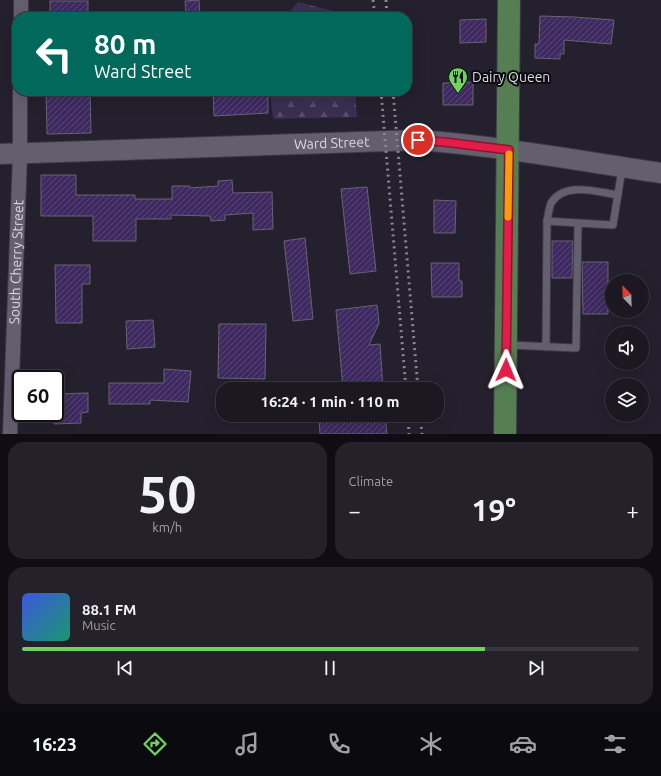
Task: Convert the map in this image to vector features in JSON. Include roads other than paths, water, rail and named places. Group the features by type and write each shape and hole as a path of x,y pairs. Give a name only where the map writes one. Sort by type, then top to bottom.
{"main road":[{"path":"505,434 509,150 509,0"}],"street":[{"path":"21,0 21,12"},
{"name":"South Cherry Street","path":"10,434 20,154 20,96"},
{"name":"Ward Street","path":"0,154 418,140 509,150 661,173"}],"lane":[{"path":"547,221 613,225 622,168"},
{"path":"546,347 547,221 551,204 560,194 574,189 618,194"},
{"path":"507,344 576,348 578,223"}],"railway":[{"path":"373,0 374,12"},
{"path":"386,0 387,12"},
{"path":"381,96 405,382"},
{"path":"393,96 417,382"},
{"path":"408,422 409,434"},
{"path":"421,422 422,434"}],"place":[{"name":"Dairy Queen","path":"458,94"}]}
